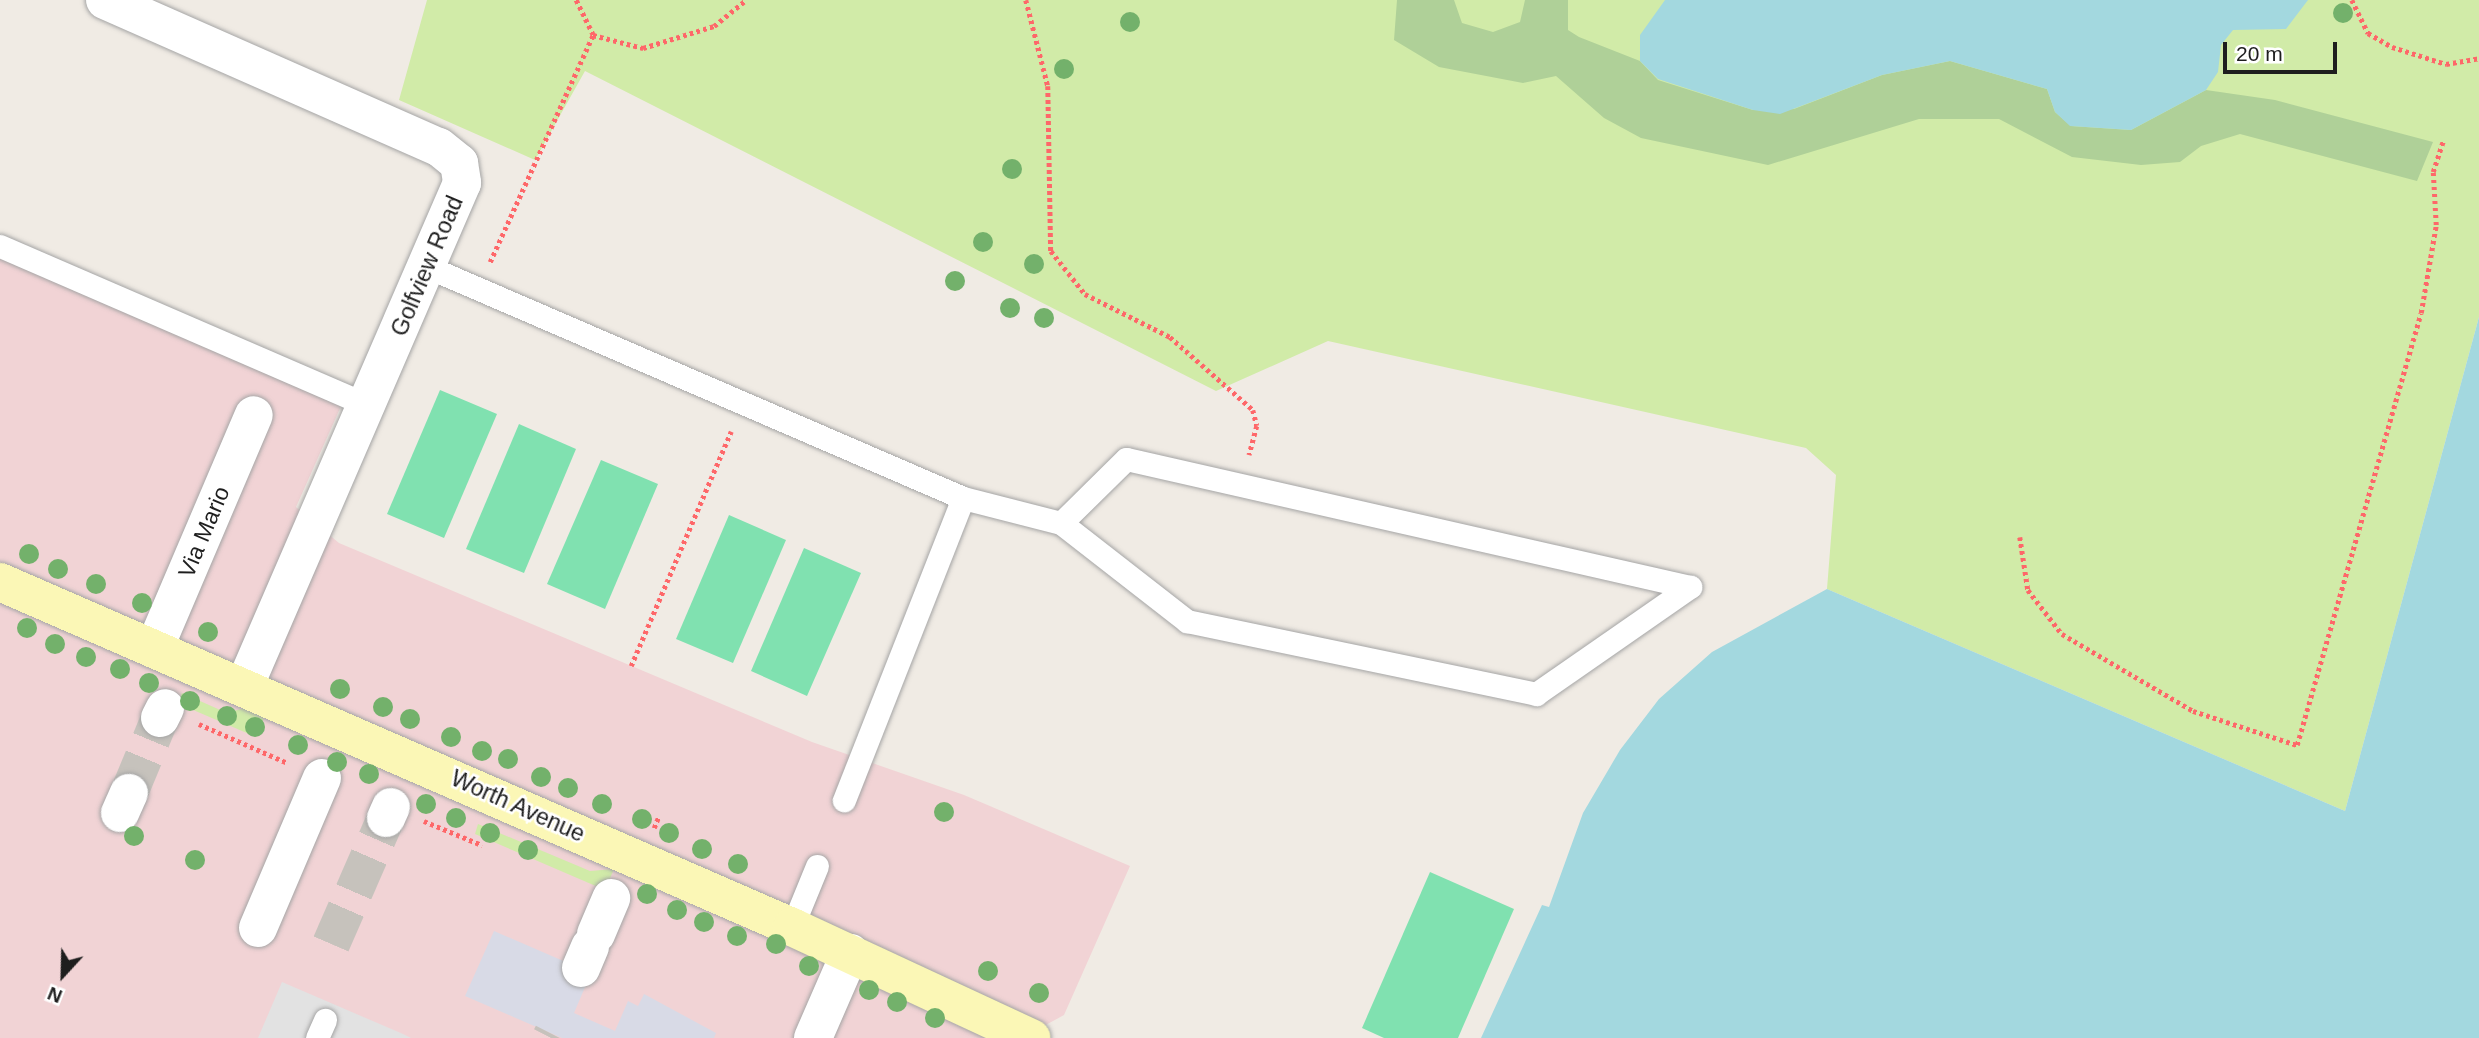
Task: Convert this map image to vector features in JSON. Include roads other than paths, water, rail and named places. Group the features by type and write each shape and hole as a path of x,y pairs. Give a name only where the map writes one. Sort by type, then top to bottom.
{"street":[{"name":"Golfview Road","path":"105,0 439,147 459,163 463,183 244,687"},
{"name":"Via Mario","path":"154,649 254,415"},
{"name":"Worth Avenue","path":"0,582 792,927 1031,1038"},
{"path":"258,928 322,778"},
{"path":"589,950 611,898"},
{"path":"813,1038 850,954"}],"lane":[{"path":"0,246 368,405"},
{"path":"428,267 963,498 1061,523 1187,621 1536,694 1690,587 1126,459 1061,523"},
{"path":"844,800 963,498"},
{"path":"792,927 817,866"}],"water":[{"path":"1665,0 2308,0 2286,29 2233,30 2221,45 2218,72 2206,90 2131,130 2070,126 2055,112 2047,89 1950,61 1882,75 1780,114 1753,110 1658,79 1640,61 1640,35"},
{"path":"2479,317 2479,1038 1481,1038 1542,905 1549,907 1583,813 1620,750 1659,699 1712,652 1827,589 2345,811"}],"tunnel":[{"path":"129,793 160,718"},
{"path":"331,944 386,818"},
{"path":"551,1038 553,1034"}]}
